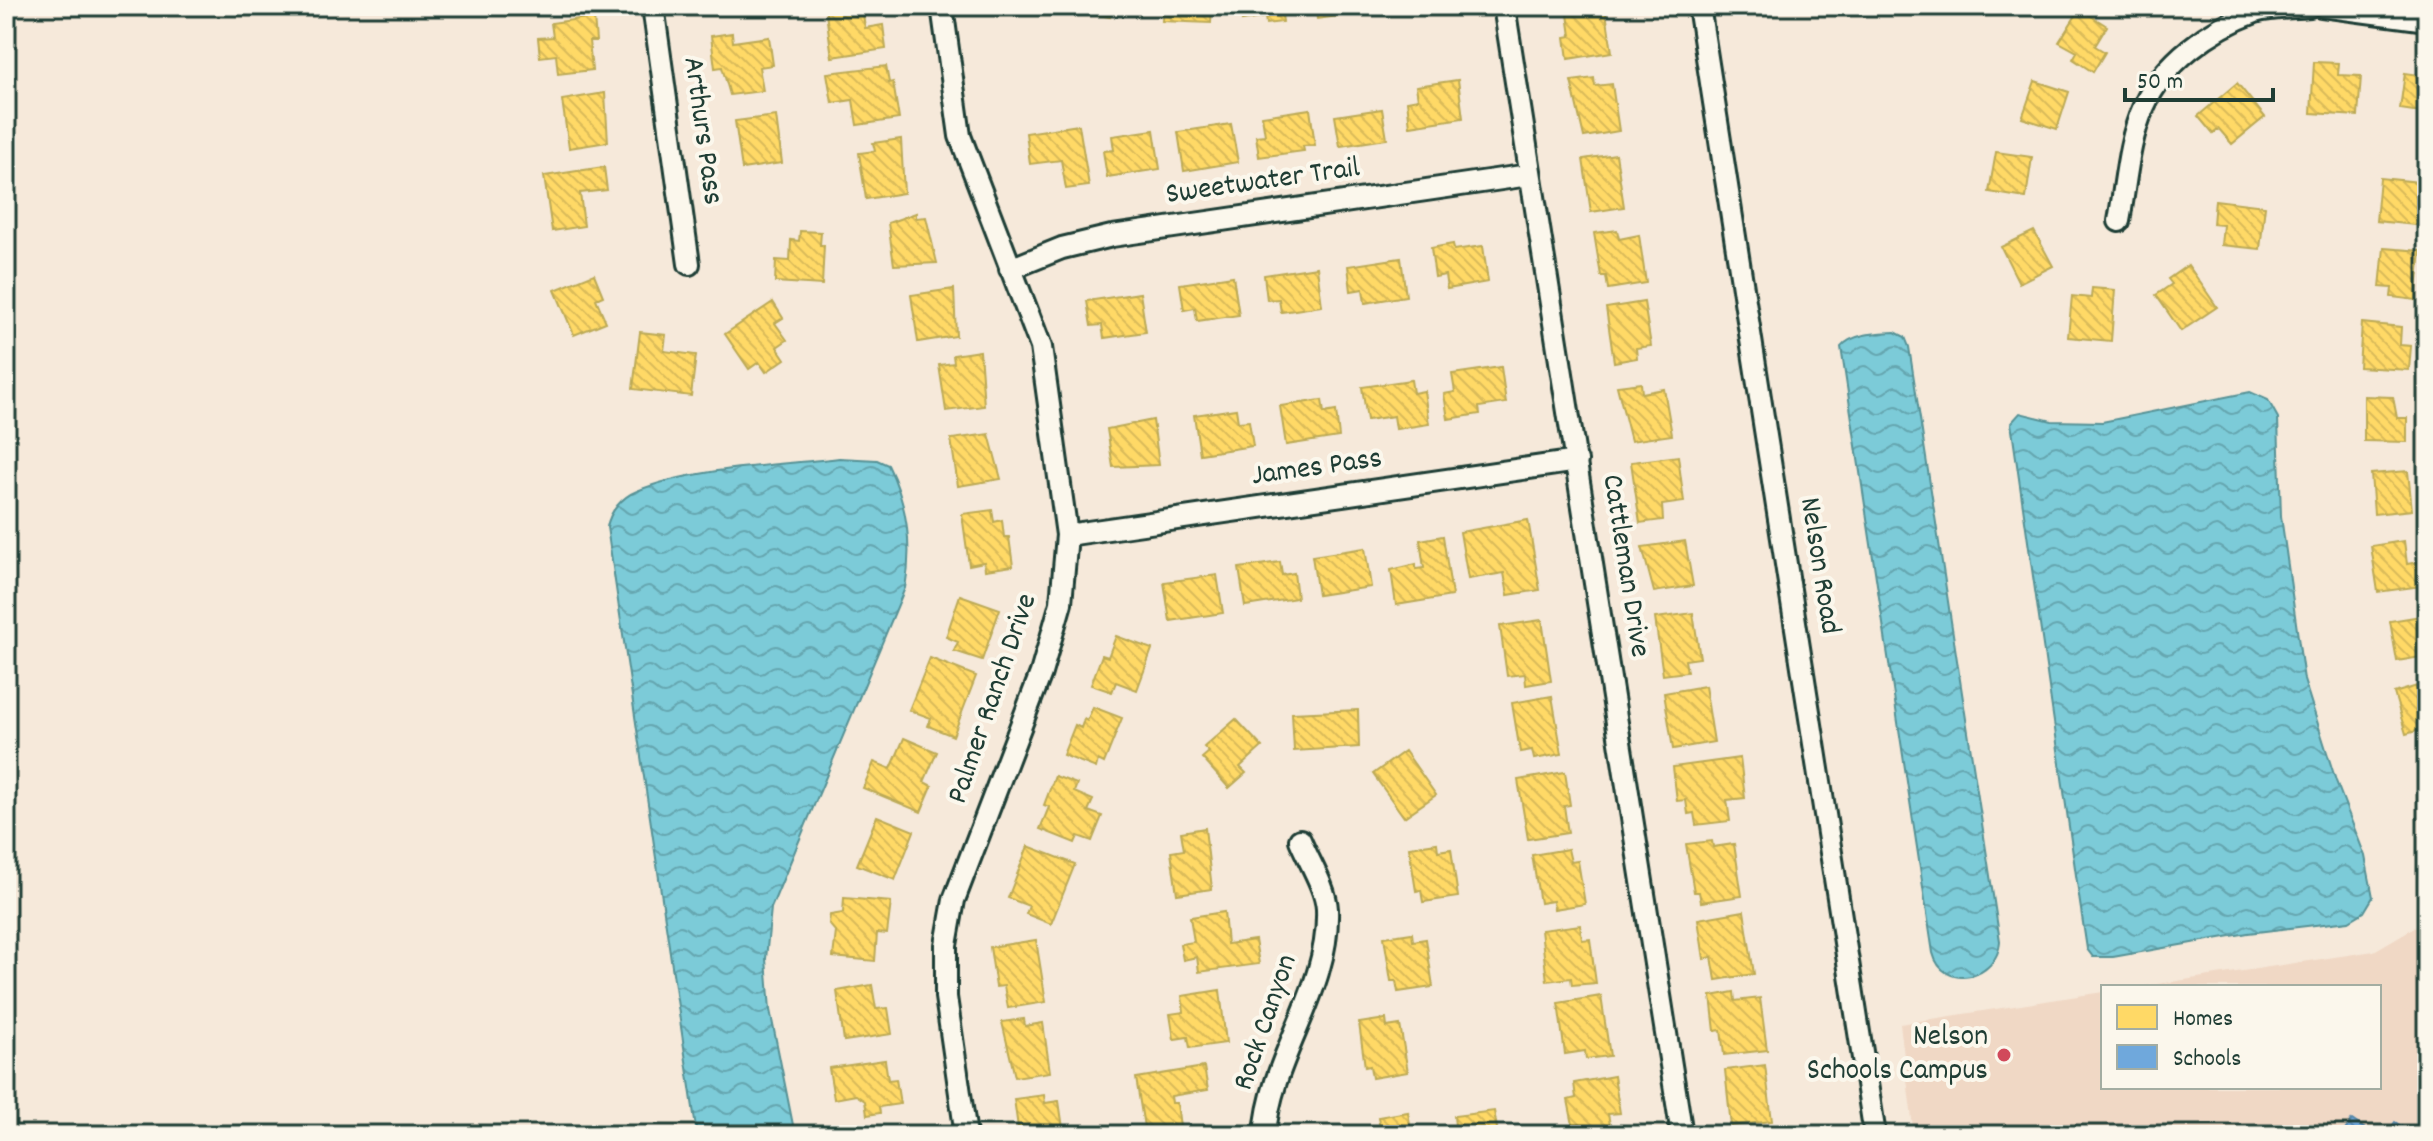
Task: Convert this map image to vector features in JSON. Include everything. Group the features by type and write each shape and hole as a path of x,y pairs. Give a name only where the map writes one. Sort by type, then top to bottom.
{"street":[{"name":"Arthurs Pass","path":"653,6 689,264"},
{"name":"Palmer Ranch Drive","path":"942,6 960,136 1041,347 1067,535 1061,603 1045,659 954,900 946,945 946,997 966,1135"},
{"name":"Cattleman Drive","path":"1504,6 1682,1135"},
{"name":"Nelson Road","path":"1699,6 1875,1135"},
{"path":"2119,221 2131,149 2144,105 2171,67 2208,35 2257,11 2310,6"},
{"path":"2322,6 2427,20"},
{"name":"Sweetwater Trail","path":"1010,269 1062,248 1112,236 1529,175"},
{"name":"James Pass","path":"1067,535 1577,461"},
{"name":"Rock Canyon","path":"1265,1135 1278,1073 1309,1002 1322,955 1327,906 1300,840"}],"shaded area":[{"name":"Nelson Schools Campus","path":"2427,920 2427,1135 1914,1135 1900,1024 2101,992 2101,1089 2381,1089 2381,985 2151,985 2374,951"}],"water":[{"path":"1895,332 1905,337 1909,347 2000,941 1990,965 1970,976 1958,977 1947,973 1933,953 1841,347 1858,336"},
{"path":"2250,392 2268,400 2278,418 2281,516 2304,680 2336,781 2365,856 2373,897 2364,912 2349,921 2248,933 2113,957 2093,957 2087,949 2011,423 2020,413 2052,421 2102,422"},
{"path":"839,458 877,460 888,465 900,494 907,525 907,572 905,588 771,908 766,959 770,1010 795,1135 697,1135 607,527 611,515 622,501 637,491 659,483 709,472"}],"building: Homes":[{"path":"825,6 856,6 857,13 863,13 865,28 883,25 886,49 832,57"},
{"path":"1064,6 1112,6 1110,17 1064,9"},
{"path":"1163,6 1212,6 1211,23 1162,21"},
{"path":"1240,6 1292,6 1293,14 1282,15 1283,22 1266,24 1265,17 1242,21"},
{"path":"1315,6 1368,6 1369,12 1317,19"},
{"path":"1605,6 1612,52 1568,59 1565,37 1571,36 1567,7"},
{"path":"2126,6 2146,6 2132,15"},
{"path":"2080,9 2107,26 2095,46 2105,52 2093,72 2073,59 2077,52 2059,42"},
{"path":"594,17 596,41 589,41 592,70 558,74 556,55 540,57 538,38 553,37 551,23"},
{"path":"732,33 733,42 769,37 773,65 759,67 763,91 730,95 722,67 715,68 711,36"},
{"path":"2314,62 2339,63 2338,75 2361,76 2358,116 2311,113"},
{"path":"886,66 889,83 893,82 899,119 857,125 853,100 832,103 827,73"},
{"path":"2405,73 2427,76 2427,113 2400,109"},
{"path":"1594,78 1595,86 1612,84 1619,131 1584,137 1571,81"},
{"path":"1458,80 1463,118 1410,126 1407,101 1418,99 1416,86"},
{"path":"2035,81 2069,92 2057,129 2022,118"},
{"path":"2237,83 2265,117 2232,144 2219,129 2213,134 2198,116"},
{"path":"605,93 608,142 569,148 562,100"},
{"path":"1310,109 1315,145 1303,146 1304,151 1259,157 1256,136 1265,135 1262,116"},
{"path":"1382,109 1387,139 1340,146 1335,116"},
{"path":"776,116 782,163 742,169 735,121"},
{"path":"1231,124 1238,162 1184,171 1178,132"},
{"path":"1079,125 1089,186 1066,189 1061,160 1030,164 1026,133"},
{"path":"1154,130 1160,169 1107,177 1103,151 1114,150 1112,136"},
{"path":"901,139 904,193 866,199 859,153 875,151 873,143"},
{"path":"1996,152 2032,157 2026,198 1989,192"},
{"path":"1616,154 1624,207 1591,212 1583,159"},
{"path":"604,167 607,190 580,193 584,226 552,231 544,176"},
{"path":"2380,178 2419,182 2417,201 2427,202 2425,226 2376,221"},
{"path":"2215,200 2265,206 2260,249 2221,245 2223,225 2213,224"},
{"path":"916,213 916,218 926,217 937,263 894,265 888,223"},
{"path":"1617,230 1619,239 1639,235 1646,283 1608,289 1606,276 1601,276 1594,233"},
{"path":"800,231 821,232 820,245 824,245 822,285 775,282 776,260 790,261 791,240 799,241"},
{"path":"2034,231 2053,266 2019,283 2001,247"},
{"path":"1453,244 1454,250 1483,246 1488,282 1447,289 1445,275 1435,277 1431,248"},
{"path":"2384,248 2421,251 2416,300 2391,297 2392,288 2380,287"},
{"path":"1401,258 1406,296 1365,303 1363,289 1351,291 1348,266"},
{"path":"2188,265 2217,307 2181,331 2156,295 2172,284 2168,279"},
{"path":"1317,267 1322,306 1281,312 1279,299 1267,300 1264,275"},
{"path":"594,274 603,296 596,299 606,322 574,335 555,290"},
{"path":"1233,276 1239,315 1197,321 1195,308 1184,310 1180,284"},
{"path":"2092,288 2115,290 2111,341 2068,337 2072,296 2091,298"},
{"path":"954,289 956,336 918,342 911,295"},
{"path":"1140,293 1146,332 1104,338 1102,325 1091,326 1087,301"},
{"path":"773,302 783,318 775,323 787,340 777,347 785,359 766,372 759,362 749,369 725,334"},
{"path":"1644,302 1651,346 1636,348 1637,358 1614,362 1606,308"},
{"path":"2362,323 2401,327 2400,345 2411,346 2409,370 2359,367"},
{"path":"640,332 666,335 664,351 696,355 691,396 633,389"},
{"path":"980,351 984,406 946,411 939,365 954,363 953,355"},
{"path":"1501,367 1506,403 1479,407 1480,414 1448,419 1444,394 1455,392 1452,374"},
{"path":"1411,380 1413,393 1424,391 1429,424 1396,429 1394,416 1367,420 1362,387"},
{"path":"1641,383 1642,393 1664,389 1672,435 1631,441 1617,386"},
{"path":"2364,396 2393,397 2397,418 2407,418 2407,442 2364,441"},
{"path":"1322,400 1324,413 1336,411 1339,437 1286,445 1280,406"},
{"path":"1236,409 1238,422 1249,421 1253,446 1200,454 1194,415"},
{"path":"1153,420 1159,465 1113,467 1107,429"},
{"path":"989,434 1001,479 958,486 951,439"},
{"path":"1678,456 1684,502 1662,505 1663,520 1640,523 1631,462"},
{"path":"2408,471 2412,510 2374,514 2371,474"},
{"path":"992,510 994,522 1002,520 1004,537 1009,537 1013,566 985,570 984,562 969,565 962,514"},
{"path":"1528,520 1540,590 1508,595 1504,573 1468,579 1460,532"},
{"path":"1443,536 1452,596 1396,605 1391,570 1416,564 1416,569 1424,568 1420,540"},
{"path":"1685,541 1693,586 1654,592 1642,547"},
{"path":"2404,541 2407,564 2418,562 2422,586 2378,592 2371,546"},
{"path":"1365,548 1371,587 1318,595 1312,556"},
{"path":"1280,562 1282,575 1294,573 1297,598 1245,606 1239,568"},
{"path":"1217,575 1223,613 1170,621 1164,582"},
{"path":"960,595 1000,609 982,660 954,651 958,642 946,637"},
{"path":"1693,613 1700,658 1685,660 1687,672 1663,675 1655,618"},
{"path":"2427,615 2427,656 2397,661 2390,621"},
{"path":"1542,620 1551,681 1526,685 1525,674 1507,676 1500,626"},
{"path":"1116,636 1152,649 1137,690 1116,682 1112,692 1091,685 1102,655 1108,657"},
{"path":"930,658 976,676 953,736 928,726 931,718 909,710"},
{"path":"2427,683 2427,728 2406,734 2394,693"},
{"path":"1705,686 1714,742 1673,749 1664,693"},
{"path":"1552,696 1562,754 1534,759 1532,750 1520,752 1512,703"},
{"path":"1093,707 1122,718 1104,763 1098,760 1096,768 1063,755 1075,725 1081,728"},
{"path":"1358,710 1359,747 1294,751 1292,713"},
{"path":"1236,719 1262,747 1240,767 1246,773 1229,788 1202,758 1209,752 1204,747"},
{"path":"904,738 937,752 924,782 932,786 921,812 863,788 874,762 891,769"},
{"path":"1405,751 1436,795 1404,817 1373,774"},
{"path":"1740,758 1745,798 1727,800 1730,821 1696,825 1694,813 1688,814 1686,800 1677,801 1673,767"},
{"path":"1565,772 1570,805 1564,806 1568,833 1528,839 1518,780"},
{"path":"1055,776 1077,784 1074,792 1093,800 1088,811 1102,816 1092,841 1078,836 1075,843 1040,829 1049,807 1044,805"},
{"path":"877,816 914,831 895,880 857,865"},
{"path":"1205,828 1212,889 1177,894 1171,852 1184,850 1181,832"},
{"path":"1712,841 1713,847 1734,844 1742,896 1701,902 1699,892 1694,892 1686,844"},
{"path":"1437,843 1438,851 1451,849 1458,897 1423,902 1421,890 1416,891 1409,847"},
{"path":"1028,846 1075,864 1051,924 1026,914 1029,906 1008,898"},
{"path":"1568,849 1571,862 1578,861 1585,904 1554,909 1553,901 1540,903 1532,855"},
{"path":"844,898 891,902 887,934 877,933 875,961 833,957 836,932 829,924 830,915 843,913"},
{"path":"1744,911 1754,974 1716,980 1712,957 1704,959 1698,919"},
{"path":"1224,912 1227,944 1255,940 1259,964 1199,972 1197,957 1183,960 1180,944 1194,942 1190,917"},
{"path":"1580,925 1582,940 1590,939 1596,983 1572,985 1571,978 1547,981 1541,930"},
{"path":"1412,933 1413,941 1426,939 1433,987 1398,992 1396,981 1391,981 1384,937"},
{"path":"1036,940 1046,1002 1008,1008 1004,986 996,987 990,947"},
{"path":"872,985 876,1009 888,1008 892,1034 844,1041 837,991"},
{"path":"1220,990 1226,1043 1190,1048 1188,1037 1174,1039 1170,1014 1184,1012 1182,996"},
{"path":"1734,992 1735,1001 1760,998 1767,1050 1724,1055 1721,1030 1715,1031 1711,996"},
{"path":"1601,996 1610,1056 1586,1059 1585,1051 1565,1054 1558,1003"},
{"path":"1024,1019 1025,1026 1043,1023 1050,1072 1015,1077 1002,1022"},
{"path":"1386,1019 1387,1027 1400,1025 1408,1072 1372,1078 1370,1066 1365,1067 1359,1023"},
{"path":"885,1060 888,1080 896,1079 900,1104 879,1107 880,1113 867,1115 865,1101 856,1095 834,1099 829,1068"},
{"path":"1765,1065 1772,1121 1731,1126 1725,1070"},
{"path":"1204,1067 1208,1090 1171,1096 1172,1103 1177,1103 1180,1127 1145,1133 1136,1078"},
{"path":"1614,1076 1620,1113 1608,1114 1612,1135 1575,1135 1568,1100 1576,1098 1574,1083"},
{"path":"1044,1095 1045,1103 1059,1101 1064,1135 1019,1135 1014,1099"},
{"path":"1494,1111 1498,1134 1519,1131 1520,1135 1456,1135 1454,1116"},
{"path":"1408,1112 1411,1132 1435,1128 1436,1135 1381,1135 1378,1117"}],"building: Schools":[{"path":"2352,1120 2374,1135 2342,1135"},
{"path":"2395,1122 2415,1135 2386,1135"}],"place":[{"name":"Nelson Schools Campus","path":"2004,1055"}]}
